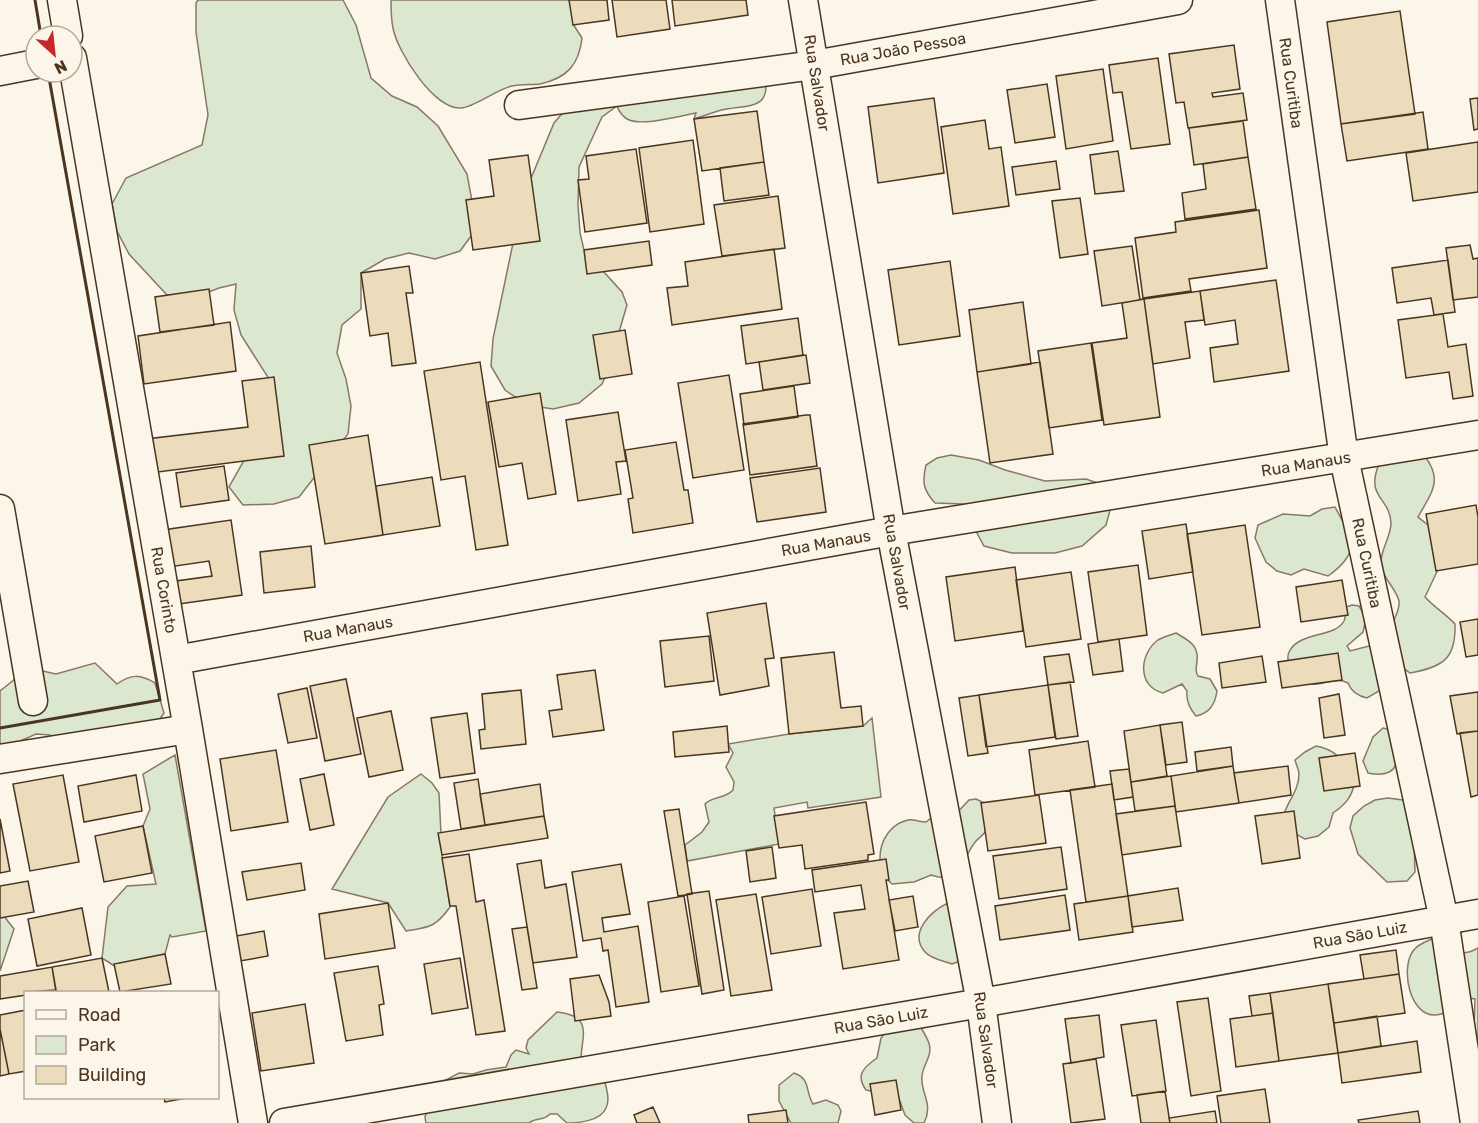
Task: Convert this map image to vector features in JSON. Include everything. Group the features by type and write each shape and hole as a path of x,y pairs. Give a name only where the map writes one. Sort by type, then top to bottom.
{"street":[{"path":"62,0 66,24"},
{"name":"Rua Salvador","path":"803,0 891,531 981,1003 998,1123"},
{"name":"Rua João Pessoa","path":"519,105 814,64 1178,0"},
{"name":"Rua Curitiba","path":"1280,0 1344,458 1444,920 1475,1123"},
{"path":"0,71 24,66"},
{"name":"Rua Corinto","path":"76,84 188,729 253,1123"},
{"name":"Rua Manaus","path":"176,660 891,531 1478,435"},
{"path":"0,510 8,604 33,701"},
{"path":"0,759 188,729"},
{"name":"Rua São Luiz","path":"284,1123 981,1003 1478,914"}],"green space":[{"path":"198,0 343,0 356,25 371,78 392,96 417,107 438,126 467,174 477,228 460,251 435,259 409,253 385,259 361,273 361,309 342,325 337,353 346,379 351,406 348,434 299,497 274,504 243,505 229,487 273,409 271,382 241,335 234,310 236,284 193,298 167,295 129,254 117,231 112,204 126,178 202,145 208,115 196,32 196,3"},
{"path":"391,0 577,0 573,24 582,38 578,56 570,69 558,78 540,84 512,86 467,107 450,106 429,90 409,64 393,28"},
{"path":"765,74 765,95 761,101 748,106 721,110 694,119 696,113 662,120 636,122 627,119 617,106 602,117 579,167 578,205 584,250 622,292 627,305 613,359 602,384 579,403 553,409 527,405 505,390 491,366 493,339 522,200 554,123 572,102"},
{"path":"1420,450 1432,468 1434,484 1418,517 1438,533 1443,559 1425,597 1455,624 1455,636 1450,653 1439,664 1410,673 1400,664 1397,656 1393,626 1399,601 1381,564 1391,523 1390,514 1376,491 1375,475 1379,464"},
{"path":"951,455 979,460 1045,481 1086,479 1101,484 1110,510 1106,525 1082,546 1055,553 1012,553 984,546 977,533 980,520 976,507 935,503 926,490 924,476 926,465 937,458"},
{"path":"1335,507 1354,542 1350,553 1341,565 1328,576 1304,569 1291,575 1277,571 1266,562 1255,538 1258,525 1283,514 1310,516 1322,509"},
{"path":"1359,606 1366,619 1363,632 1347,646 1350,651 1369,646 1376,649 1384,686 1367,698 1355,693 1348,683 1342,681 1313,684 1300,680 1294,675 1288,662 1288,654 1294,645 1308,637 1339,626 1345,619 1346,607"},
{"path":"1176,633 1194,647 1197,655 1198,676 1210,679 1217,691 1211,707 1205,713 1196,716 1188,704 1187,691 1182,684 1163,693 1148,684 1145,677 1147,653 1160,639"},
{"path":"95,663 117,684 136,676 155,683 164,713 150,733 67,753 50,735 36,734 0,750 0,691 29,668 56,674"},
{"path":"872,718 881,797 808,808 807,802 774,808 779,844 687,861 685,845 702,832 709,822 705,804 733,790 734,782 726,767 733,753 728,744 789,734 863,726"},
{"path":"1383,728 1395,731 1396,764 1388,773 1368,773 1363,761 1373,737"},
{"path":"1316,746 1335,754 1355,781 1348,800 1333,813 1329,827 1318,836 1305,839 1292,831 1286,824 1284,816 1297,784 1299,772 1295,760"},
{"path":"175,755 206,931 172,937 170,935 165,954 153,973 116,967 102,958 108,907 127,886 156,884 143,826 150,809 143,774"},
{"path":"421,774 439,793 442,855 450,907 436,923 406,931 388,903 332,889 388,797"},
{"path":"1388,798 1403,800 1413,808 1415,872 1407,881 1387,882 1358,854 1350,828 1353,816 1364,806 1375,800"},
{"path":"976,799 986,804 986,831 971,848 960,868 949,877 931,875 914,882 892,884 881,867 880,857 885,838 891,830 908,820 926,822 936,814 955,815 969,800"},
{"path":"948,903 960,961 952,964 934,958 925,952 920,945 919,937 920,930 929,917"},
{"path":"0,911 14,929 0,971"},
{"path":"1432,939 1439,939 1463,953 1478,948 1478,1043 1474,1027 1475,999 1469,998 1449,1011 1436,1015 1427,1014 1414,1000 1408,980 1409,959 1417,947"},
{"path":"557,1012 569,1014 581,1023 583,1037 581,1063 603,1075 608,1100 606,1108 599,1116 572,1123 567,1123 557,1114 550,1114 529,1123 426,1123 425,1117 435,1086 459,1073 473,1074 506,1067 516,1050 529,1054 526,1048 528,1040"},
{"path":"920,1026 930,1048 922,1076 928,1110 924,1123 914,1123 905,1115 898,1096 866,1090 861,1076 865,1068 877,1058 881,1038 890,1027"},
{"path":"794,1073 805,1082 813,1104 826,1100 838,1105 841,1111 838,1123 791,1123 779,1101 779,1085"}],"building":[{"path":"569,0 607,0 609,20 573,25"},
{"path":"612,0 666,0 670,29 617,37"},
{"path":"672,0 746,0 748,15 675,26"},
{"path":"1400,11 1415,114 1341,124 1327,22"},
{"path":"1234,45 1240,89 1212,93 1213,97 1243,93 1247,120 1188,128 1184,102 1176,103 1169,54"},
{"path":"1158,58 1170,144 1131,149 1122,92 1113,93 1109,65"},
{"path":"1103,69 1113,141 1066,149 1056,76"},
{"path":"1047,84 1055,137 1015,143 1007,90"},
{"path":"934,98 944,173 878,183 868,107"},
{"path":"1478,98 1478,129 1474,130 1470,99"},
{"path":"757,111 764,162 702,171 694,119"},
{"path":"1423,112 1428,149 1347,161 1341,124"},
{"path":"985,120 989,149 1001,147 1009,206 953,214 941,127"},
{"path":"1243,121 1248,157 1194,165 1189,128"},
{"path":"693,140 704,224 650,232 639,148"},
{"path":"1478,142 1478,192 1413,201 1406,153"},
{"path":"636,149 647,223 585,232 578,180 589,179 586,156"},
{"path":"1118,151 1124,191 1095,194 1090,155"},
{"path":"528,155 540,241 473,250 466,200 494,196 489,160"},
{"path":"1248,157 1256,209 1185,219 1182,193 1206,189 1203,164"},
{"path":"1056,161 1060,189 1016,195 1012,167"},
{"path":"764,162 769,195 724,201 720,168"},
{"path":"778,196 785,248 722,256 714,205"},
{"path":"1080,198 1088,254 1060,258 1052,201"},
{"path":"1259,210 1267,268 1189,279 1191,291 1143,298 1135,238 1176,232 1175,222"},
{"path":"649,241 652,265 587,274 584,250"},
{"path":"1470,245 1473,259 1478,258 1478,297 1453,300 1446,248"},
{"path":"1132,246 1140,300 1102,306 1094,251"},
{"path":"774,249 782,309 672,325 667,288 688,286 685,262"},
{"path":"1448,260 1455,312 1434,315 1431,298 1397,303 1392,268"},
{"path":"950,261 960,336 899,345 888,270"},
{"path":"409,266 413,293 406,293 416,363 392,366 388,333 370,336 361,273"},
{"path":"1276,280 1289,371 1214,382 1210,348 1238,344 1235,320 1205,325 1200,291"},
{"path":"209,289 214,325 160,332 155,297"},
{"path":"1200,291 1204,320 1185,322 1190,358 1153,364 1144,299"},
{"path":"1144,299 1160,417 1104,425 1092,343 1127,338 1122,303"},
{"path":"1023,302 1031,364 977,372 969,310"},
{"path":"1443,314 1448,347 1466,344 1473,396 1453,399 1449,372 1406,378 1398,320"},
{"path":"798,318 803,355 746,364 741,326"},
{"path":"230,322 236,371 144,384 138,336"},
{"path":"625,330 632,374 600,379 593,335"},
{"path":"1091,343 1102,420 1049,428 1038,351"},
{"path":"806,355 810,383 763,390 759,362"},
{"path":"480,362 508,545 476,550 465,476 441,480 424,371"},
{"path":"1040,362 1053,454 990,463 977,372"},
{"path":"729,375 744,470 693,478 678,383"},
{"path":"274,377 284,456 150,473 146,439 248,427 242,381"},
{"path":"794,386 798,417 744,425 740,394"},
{"path":"540,393 556,494 528,499 522,463 499,467 488,402"},
{"path":"618,412 626,461 616,462 621,494 578,501 566,420"},
{"path":"810,415 817,466 750,475 743,424"},
{"path":"368,435 383,535 325,544 309,445"},
{"path":"676,442 684,490 688,490 693,523 633,533 628,499 633,498 625,450"},
{"path":"224,466 229,500 181,507 176,473"},
{"path":"820,468 826,512 757,522 750,478"},
{"path":"432,477 440,526 383,535 376,486"},
{"path":"1476,505 1478,564 1436,571 1426,514"},
{"path":"231,520 242,595 172,605 169,582 212,576 209,561 169,567 163,530"},
{"path":"1186,524 1193,572 1149,579 1142,531"},
{"path":"1245,525 1260,627 1202,635 1187,534"},
{"path":"311,546 315,587 264,593 260,552"},
{"path":"1138,565 1147,635 1098,642 1088,572"},
{"path":"1015,567 1023,631 955,641 946,577"},
{"path":"1071,572 1081,639 1026,647 1016,580"},
{"path":"1342,580 1348,615 1301,622 1296,587"},
{"path":"766,603 774,658 765,659 769,686 720,695 707,613"},
{"path":"1478,619 1478,655 1466,657 1460,622"},
{"path":"709,636 714,681 665,687 660,641"},
{"path":"1119,639 1123,671 1093,675 1088,644"},
{"path":"834,652 841,708 861,706 863,726 789,734 781,658"},
{"path":"1338,653 1342,680 1282,688 1278,662"},
{"path":"1069,654 1074,682 1048,685 1044,657"},
{"path":"1262,656 1266,682 1222,688 1219,663"},
{"path":"595,670 604,730 553,737 549,711 562,709 557,675"},
{"path":"346,679 361,754 325,761 310,686"},
{"path":"1070,682 1078,736 1056,739 1048,685"},
{"path":"1048,685 1055,737 986,747 979,695"},
{"path":"307,688 317,738 288,743 278,694"},
{"path":"521,690 526,744 481,749 479,730 485,729 482,694"},
{"path":"1478,692 1478,731 1457,734 1450,696"},
{"path":"1339,694 1345,735 1324,738 1319,698"},
{"path":"979,695 988,753 968,756 959,698"},
{"path":"391,711 403,770 369,777 357,718"},
{"path":"467,713 475,773 440,778 431,718"},
{"path":"1182,722 1187,762 1166,765 1160,725"},
{"path":"1160,725 1167,776 1131,782 1124,731"},
{"path":"727,726 729,752 675,757 673,732"},
{"path":"1478,731 1478,795 1471,797 1460,733"},
{"path":"1088,741 1095,787 1035,795 1029,750"},
{"path":"1231,747 1233,766 1197,771 1195,752"},
{"path":"276,750 288,822 231,831 220,759"},
{"path":"1355,753 1360,786 1324,791 1319,758"},
{"path":"1233,766 1239,803 1176,812 1171,776"},
{"path":"1288,766 1291,795 1239,803 1234,773"},
{"path":"1129,769 1133,797 1114,800 1110,771"},
{"path":"324,774 334,825 310,830 300,779"},
{"path":"63,775 79,862 30,871 13,784"},
{"path":"136,775 142,811 84,822 78,786"},
{"path":"1171,776 1175,806 1135,811 1131,782"},
{"path":"478,779 485,825 461,829 454,783"},
{"path":"540,784 544,816 485,825 480,794"},
{"path":"1112,784 1128,896 1086,902 1070,790"},
{"path":"1039,795 1046,843 988,851 981,803"},
{"path":"866,802 874,854 868,855 868,860 805,869 802,845 779,848 774,816"},
{"path":"1175,806 1181,846 1122,855 1116,814"},
{"path":"679,809 692,894 678,896 664,811"},
{"path":"1294,811 1300,858 1262,864 1255,816"},
{"path":"544,816 548,838 442,855 438,833"},
{"path":"0,819 10,871 0,873"},
{"path":"143,826 152,873 104,882 95,836"},
{"path":"772,847 776,878 750,882 746,851"},
{"path":"1061,847 1067,889 999,899 993,856"},
{"path":"469,854 476,902 484,900 505,1031 476,1035 456,906 450,906 442,858"},
{"path":"886,859 889,880 886,880 899,960 843,969 834,913 865,909 861,885 815,892 812,870"},
{"path":"541,860 545,888 566,884 577,957 533,963 517,864"},
{"path":"301,863 305,890 247,900 242,872"},
{"path":"621,864 630,914 602,918 604,932 638,926 649,1002 616,1007 608,950 603,951 601,938 583,941 572,872"},
{"path":"28,881 34,912 0,918 0,886"},
{"path":"1178,888 1183,920 1132,927 1128,896"},
{"path":"812,889 821,946 771,954 762,897"},
{"path":"709,891 724,990 702,994 687,894"},
{"path":"756,894 772,990 731,996 716,900"},
{"path":"1065,895 1070,930 1000,940 995,906"},
{"path":"684,896 699,986 661,992 648,902"},
{"path":"913,896 918,927 895,931 889,900"},
{"path":"1128,896 1133,932 1079,940 1074,904"},
{"path":"388,903 395,948 325,959 319,914"},
{"path":"82,908 91,955 37,966 28,919"},
{"path":"527,927 537,988 522,990 512,929"},
{"path":"264,931 268,956 240,961 236,936"},
{"path":"1396,950 1399,974 1364,979 1360,955"},
{"path":"165,954 171,984 120,991 114,964"},
{"path":"102,958 109,991 56,991 52,967"},
{"path":"460,958 468,1008 432,1014 424,964"},
{"path":"378,966 384,1004 379,1005 383,1035 346,1041 334,973"},
{"path":"52,967 56,990 24,991 24,995 0,999 0,976"},
{"path":"1399,974 1405,1013 1334,1023 1328,984"},
{"path":"599,975 609,1002 611,1016 575,1021 570,979"},
{"path":"1328,984 1338,1053 1279,1061 1270,993"},
{"path":"1270,993 1273,1013 1252,1016 1249,996"},
{"path":"1208,998 1221,1091 1191,1096 1177,1002"},
{"path":"305,1004 314,1063 261,1071 252,1013"},
{"path":"24,1010 24,1071 9,1074 0,1029 0,1015"},
{"path":"1273,1013 1279,1061 1236,1067 1230,1019"},
{"path":"1099,1015 1104,1057 1071,1063 1065,1019"},
{"path":"1377,1016 1381,1046 1338,1053 1334,1023"},
{"path":"1156,1020 1166,1091 1132,1096 1121,1025"},
{"path":"0,1029 9,1074 0,1076"},
{"path":"1417,1041 1421,1072 1342,1083 1338,1053"},
{"path":"1096,1059 1105,1119 1071,1123 1063,1064"},
{"path":"896,1080 901,1110 875,1115 870,1084"},
{"path":"1265,1089 1270,1123 1221,1123 1217,1096"},
{"path":"1165,1091 1170,1123 1141,1123 1137,1095"},
{"path":"164,1099 182,1099 165,1102"},
{"path":"653,1107 660,1123 637,1123 634,1115"},
{"path":"786,1110 788,1123 749,1123 748,1115"},
{"path":"1215,1111 1217,1123 1170,1123 1169,1118"},
{"path":"1418,1111 1420,1123 1359,1123 1358,1120"}],"wall":[{"path":"35,0 39,24"},
{"path":"0,728 160,700 50,84"}]}
